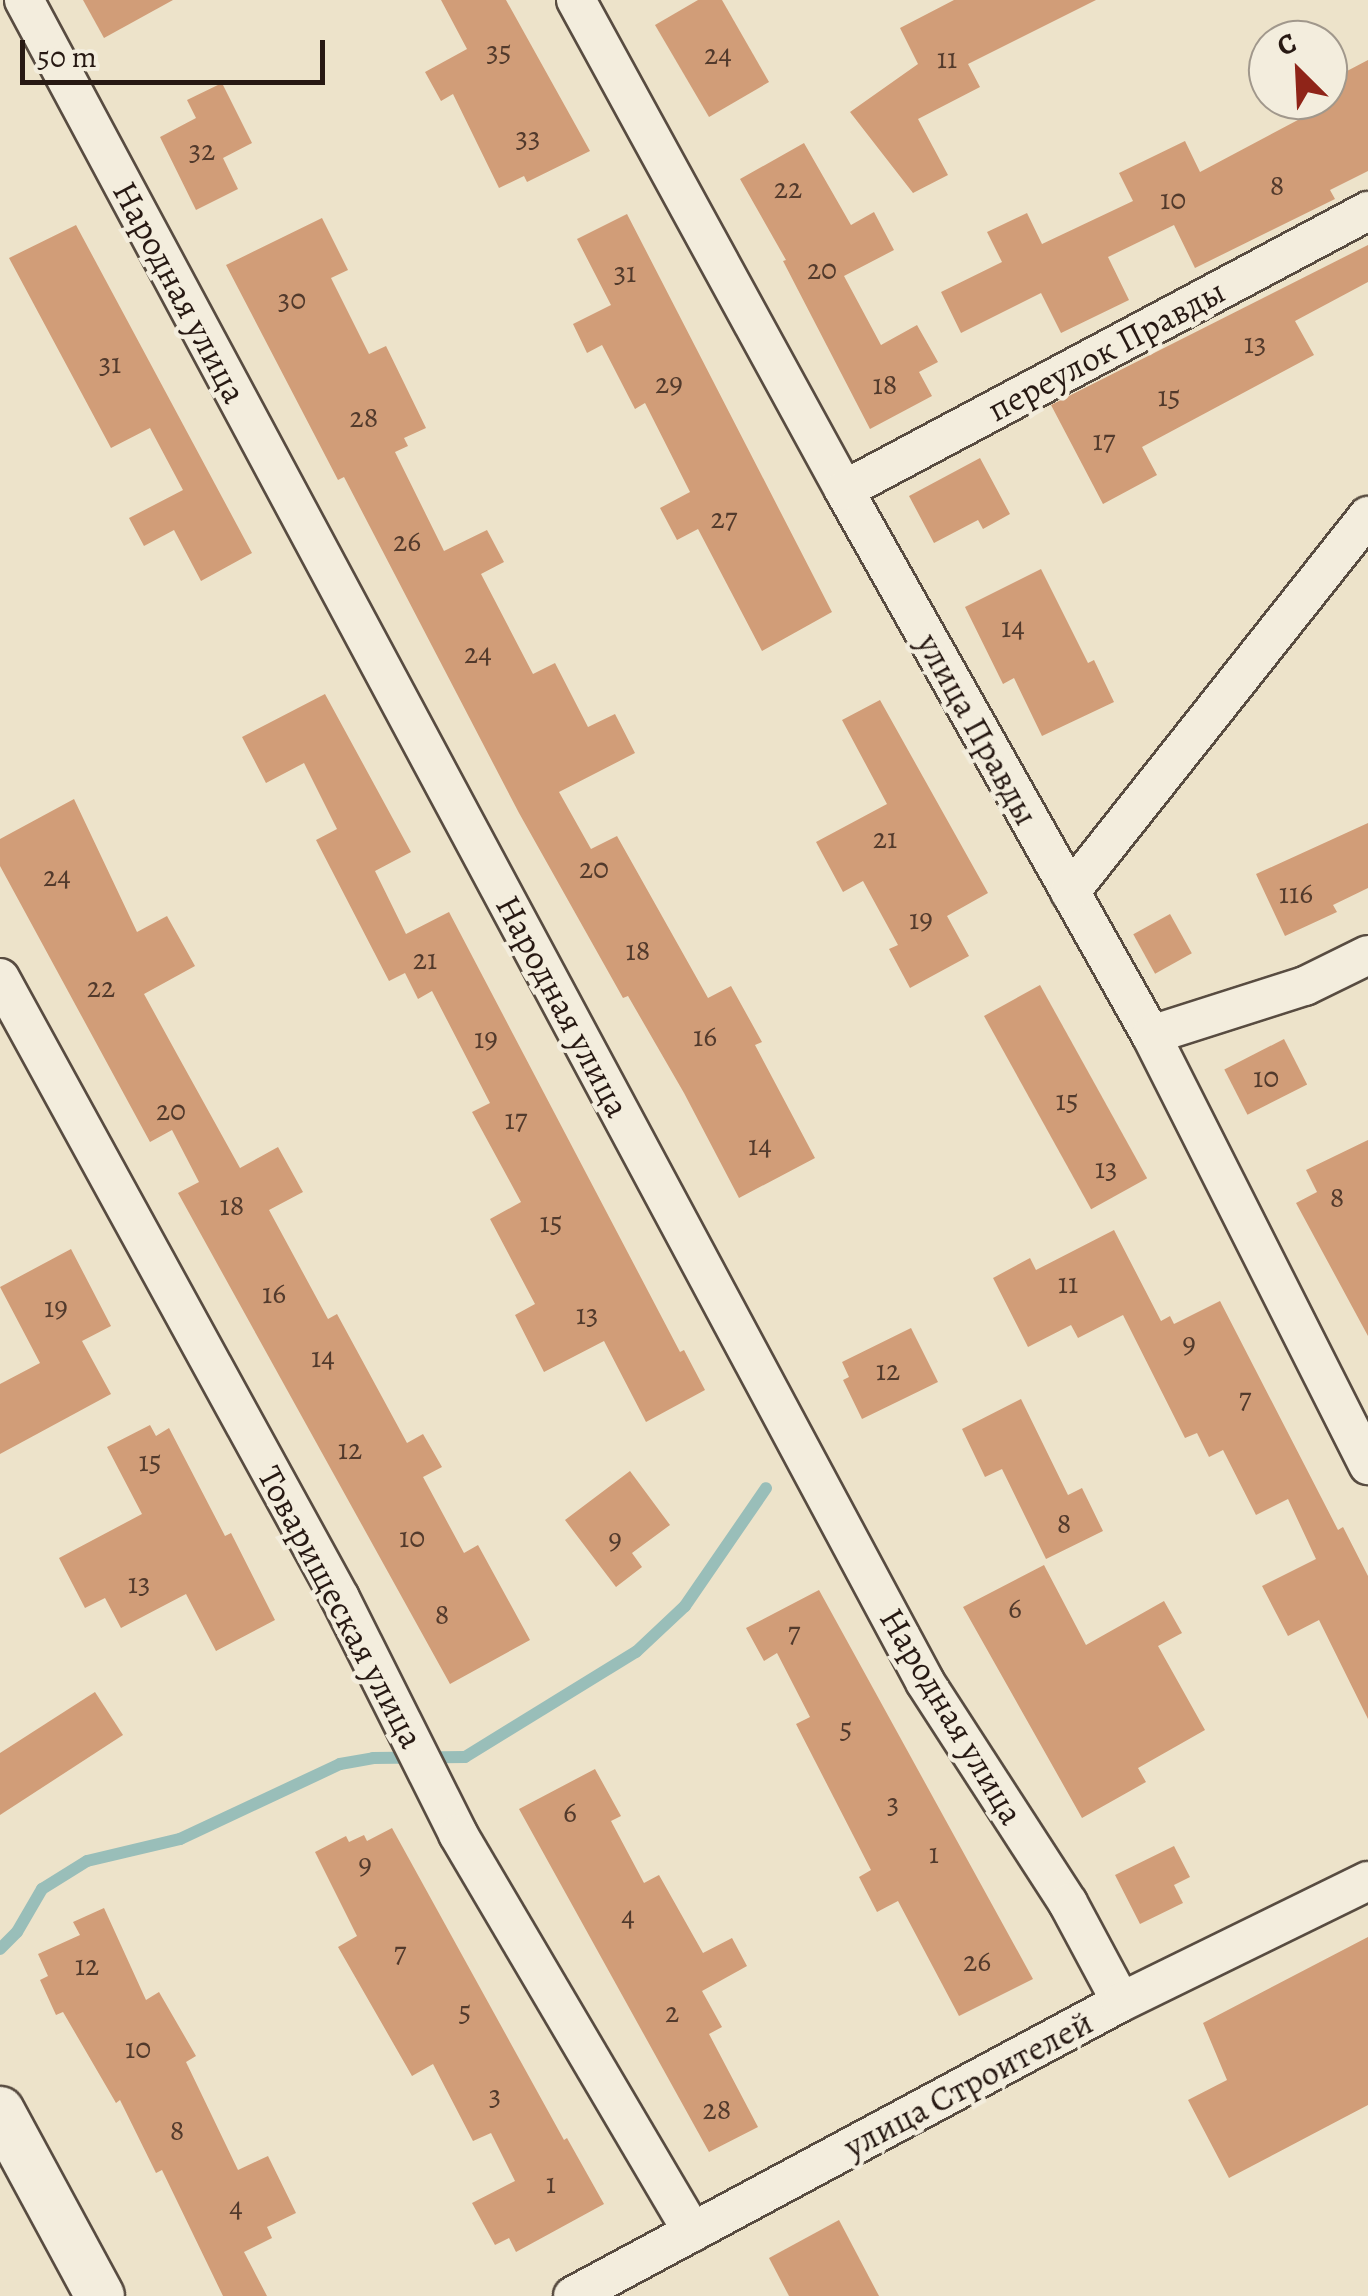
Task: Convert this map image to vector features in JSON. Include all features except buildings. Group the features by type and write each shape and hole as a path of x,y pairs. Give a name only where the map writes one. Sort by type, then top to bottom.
{"street":[{"name":"Народная улица","path":"24,0 926,1682 1068,1904 1121,2002"},
{"name":"улица Правды","path":"576,0 844,490 1151,1035 1368,1466"},
{"name":"переулок Правды","path":"844,490 1368,211"},
{"path":"1070,892 1368,516"},
{"path":"1151,1035 1305,986 1368,955"},
{"name":"Товарищеская улица","path":"0,978 340,1598 458,1834 692,2232"},
{"name":"улица Строителей","path":"572,2296 1121,2002 1368,1882"},
{"path":"0,2111 100,2296"}],"waterway":[{"path":"0,1949 17,1932 42,1889 87,1861 180,1839 340,1764 373,1758 465,1757 636,1652 685,1606 766,1488"}]}
